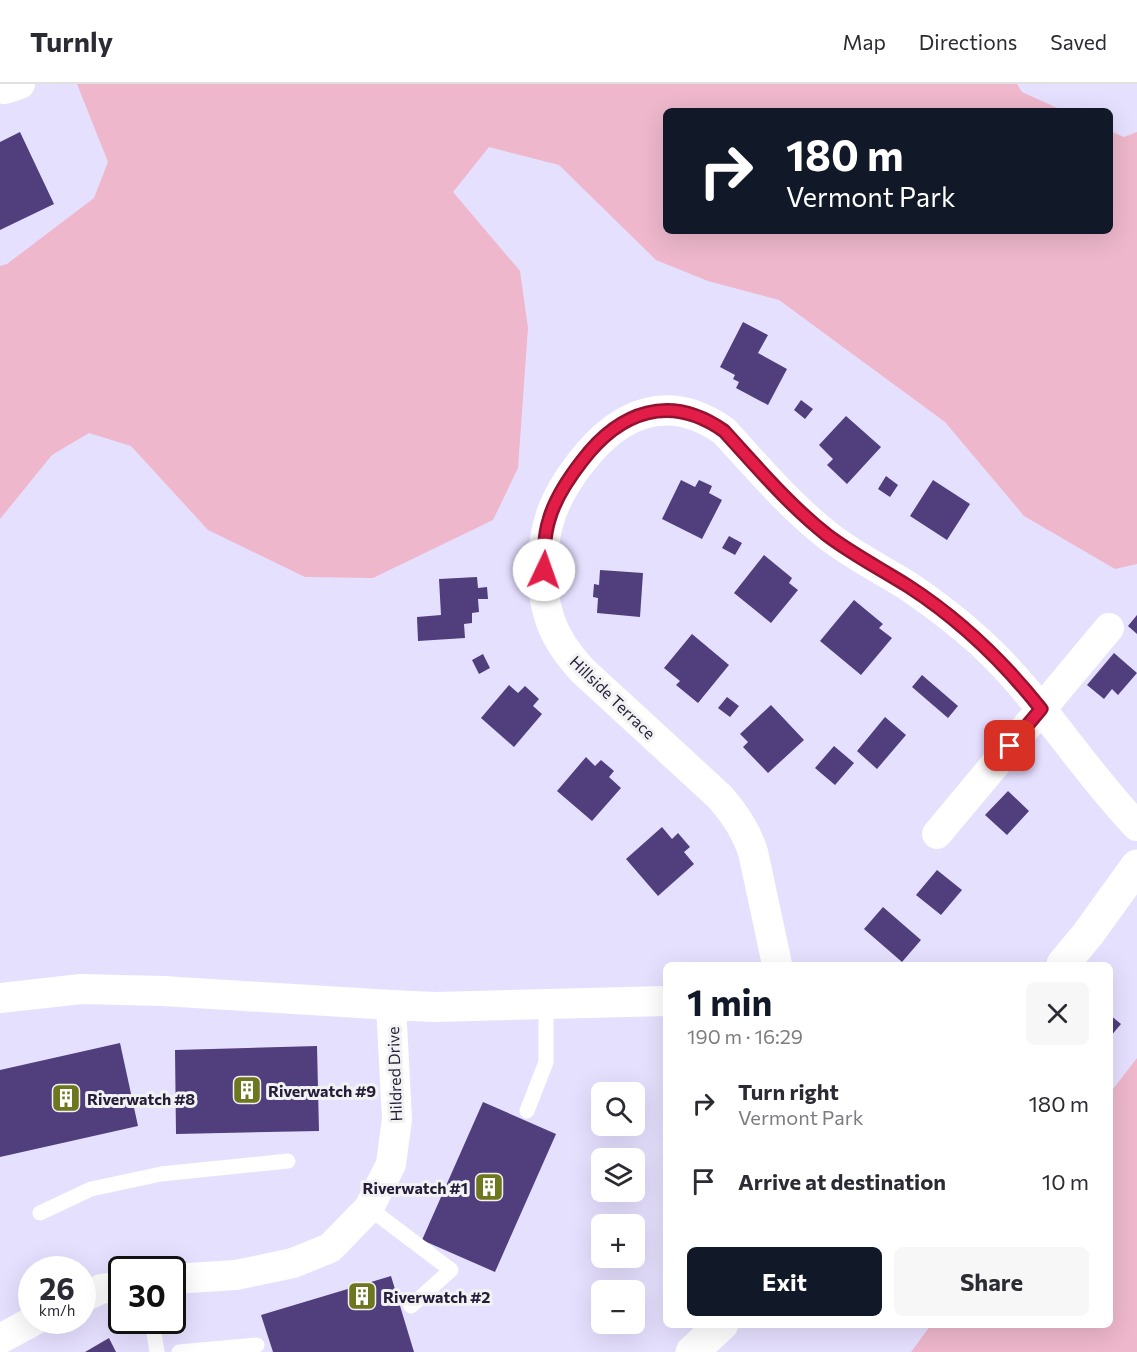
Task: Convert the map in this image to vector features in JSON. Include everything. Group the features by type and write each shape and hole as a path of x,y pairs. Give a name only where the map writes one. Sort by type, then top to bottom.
{"main road":[{"path":"1064,962 1088,934 1137,867"},
{"path":"692,1352 718,1328"}],"street":[{"path":"0,87 5,89 20,84"},
{"name":"Hillside Terrace","path":"777,962 753,852 747,834 734,813 720,796 567,654 548,611 544,589 544,551 548,522 557,499 569,478 598,442 630,418 651,411 680,412 708,420 724,431 803,515 820,529 855,554 908,586 979,641 1012,673 1137,826"},
{"path":"936,834 1109,628"},
{"name":"Hildred Drive","path":"0,998 81,989 163,991 435,1007 663,1001"},
{"name":"Hildred Drive","path":"186,1278 236,1275 293,1263 330,1248 369,1208 391,1164 397,1119 390,1005"},
{"path":"0,1339 18,1329"}],"lane":[{"path":"527,1111 546,1062 546,1005"},
{"path":"39,1213 91,1189 161,1174 288,1161"},
{"path":"369,1208 451,1270 411,1306"},
{"path":"154,1334 157,1352"},
{"path":"179,1352 257,1345"}],"shaded area":[{"path":"77,84 1017,84 1022,92 1057,108 663,108 663,234 1113,234 1113,132 1124,137 1137,132 1137,564 1115,569 1024,516 945,422 779,300 708,281 656,260 559,165 489,147 453,192 520,271 528,328 518,468 493,520 373,578 305,577 208,530 131,446 89,433 52,455 0,519 0,266 7,264 94,198 108,162"},
{"path":"1137,1058 1137,1352 911,1352 929,1328 1113,1328 1113,1089"}],"building":[{"path":"20,132 54,204 0,230 0,142"},
{"path":"743,322 768,335 758,353 787,369 768,405 736,388 739,382 733,379 735,375 720,367"},
{"path":"801,400 813,409 805,419 794,410"},
{"path":"846,416 881,447 847,484 827,465 833,459 819,445"},
{"path":"886,476 898,485 890,497 878,489"},
{"path":"681,480 695,487 699,480 712,486 709,493 722,500 702,539 662,519"},
{"path":"933,480 970,504 947,540 910,516"},
{"path":"729,536 742,543 735,555 722,548"},
{"path":"764,555 792,578 789,583 798,590 771,623 734,593"},
{"path":"600,570 643,573 640,617 597,613 598,598 593,597 594,584 599,585"},
{"path":"477,577 478,588 487,587 488,599 478,599 479,612 472,613 472,623 464,624 465,638 418,641 417,617 441,615 439,579"},
{"path":"854,600 883,624 879,628 892,638 861,675 820,641"},
{"path":"1137,615 1137,634 1128,626"},
{"path":"692,634 729,665 698,703 676,685 680,681 664,668"},
{"path":"1114,653 1137,673 1118,695 1112,689 1104,699 1087,685"},
{"path":"483,654 490,668 479,674 472,660"},
{"path":"922,675 958,706 948,718 912,687"},
{"path":"509,685 518,693 525,686 539,699 533,706 542,714 514,747 481,718"},
{"path":"727,697 739,706 730,717 718,708"},
{"path":"771,705 804,740 768,773 743,747 748,742 740,734"},
{"path":"885,717 906,735 877,769 857,751"},
{"path":"834,746 854,763 835,785 815,768"},
{"path":"586,757 595,766 601,760 614,771 609,777 621,788 592,821 557,791"},
{"path":"1008,791 1029,811 1007,835 985,815"},
{"path":"662,827 672,839 678,833 690,847 684,852 694,864 658,896 626,859"},
{"path":"937,870 962,890 941,915 916,895"},
{"path":"883,907 921,940 902,962 864,929"},
{"path":"1113,1017 1121,1024 1113,1033"},
{"name":"Riverwatch #8","path":"120,1043 138,1126 0,1157 0,1070"},
{"name":"Riverwatch #9","path":"317,1046 319,1131 176,1134 175,1050"},
{"name":"Riverwatch #1","path":"483,1102 556,1134 495,1272 422,1240"},
{"name":"Riverwatch #2","path":"391,1276 414,1352 273,1352 261,1315"},
{"path":"109,1338 116,1352 85,1352"}],"place":[{"name":"Riverwatch #9","path":"247,1090"},
{"name":"Riverwatch #8","path":"66,1098"},
{"name":"Riverwatch #1","path":"489,1187"},
{"name":"Riverwatch #2","path":"362,1296"}],"route":[{"path":"544,570 548,522 569,478 592,447 630,418 651,411 671,410 690,413 708,420 724,431 803,515 828,536 908,586 943,611 1012,673 1041,709 1010,746"}]}
